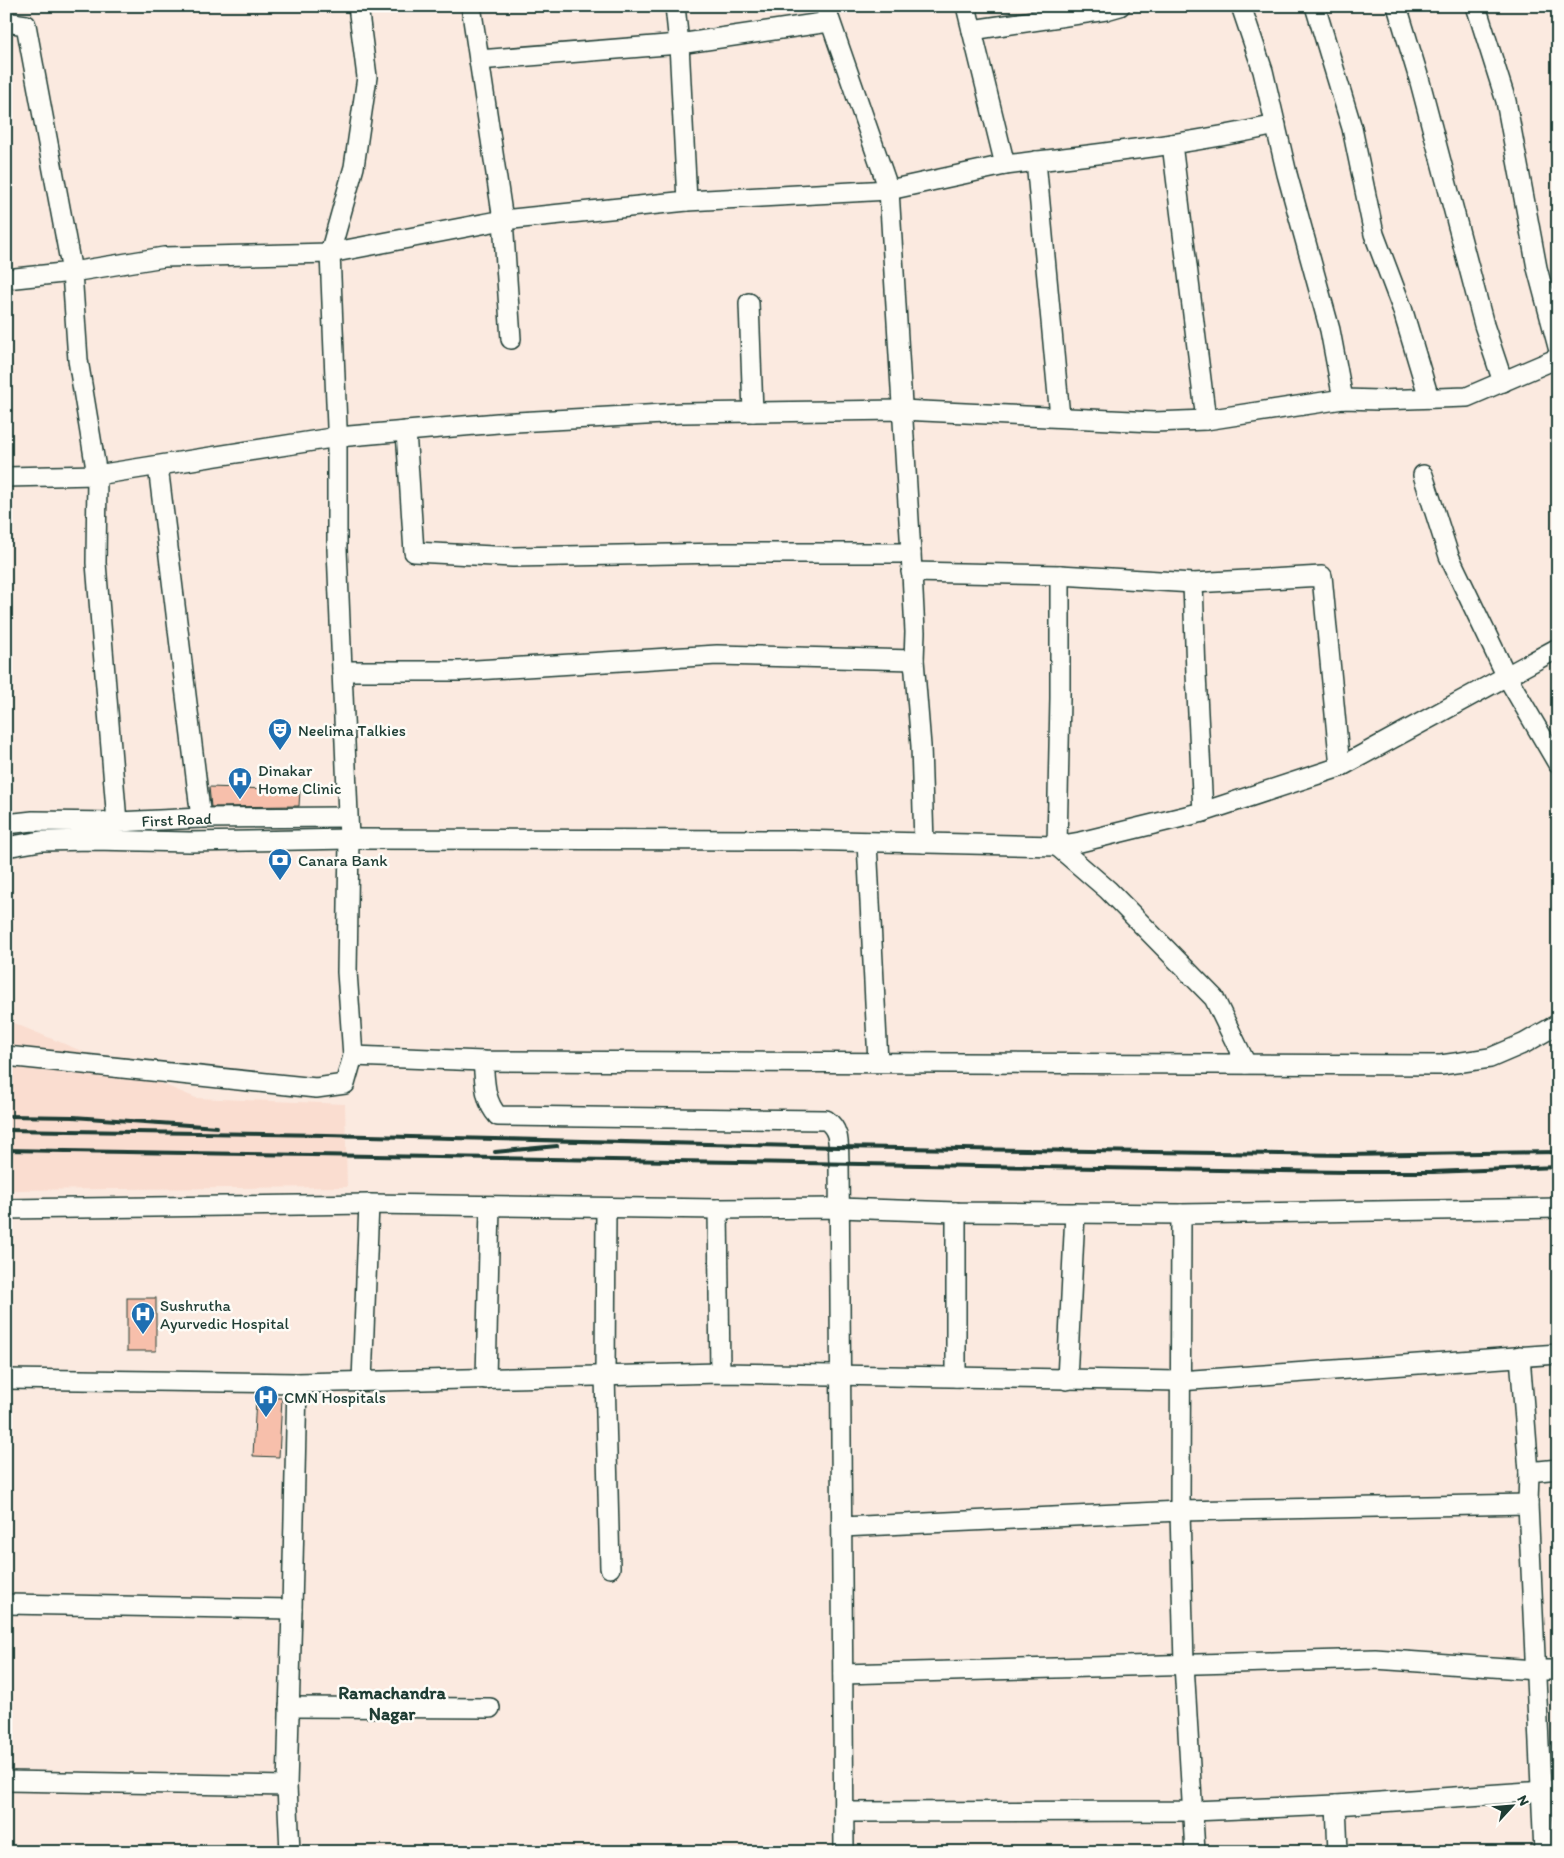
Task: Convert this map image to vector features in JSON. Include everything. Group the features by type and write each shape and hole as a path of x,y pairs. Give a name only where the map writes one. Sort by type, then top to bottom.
{"street":[{"path":"6,1056 316,1088 345,1084 353,1056 347,972 349,839 337,549 338,437 330,253 354,167 367,77 358,6"},
{"path":"471,6 503,220 511,339"},
{"path":"675,6 679,44 687,201"},
{"path":"966,6 1005,165"},
{"path":"972,30 1106,10 1120,6"},
{"path":"1241,6 1263,71 1287,174 1330,330 1343,399"},
{"path":"1315,6 1352,128 1374,234 1402,308 1430,398"},
{"path":"1397,6 1420,82 1484,325 1503,382"},
{"path":"1476,6 1506,101 1537,268 1558,347"},
{"path":"479,60 679,44 827,14 889,190 911,553 915,632 914,660 921,746 924,844"},
{"path":"6,22 26,25 72,272 78,360 97,475 96,564 117,822"},
{"path":"6,280 72,272 164,257 330,253 503,220 687,201 889,190 1005,165 1240,134 1276,125"},
{"path":"1172,144 1206,420"},
{"path":"1036,161 1060,417"},
{"path":"749,303 753,412"},
{"path":"6,477 97,475 338,437 498,423 682,413 901,410 1154,422 1206,420 1343,399 1379,400 1467,397 1558,358"},
{"path":"406,431 414,552 513,557 725,553 911,553"},
{"path":"158,466 201,818"},
{"path":"1423,475 1449,556 1506,675 1558,764"},
{"path":"911,572 1060,575 1193,583 1322,576 1340,767"},
{"path":"1056,846 1060,698 1060,575"},
{"path":"1193,583 1204,812"},
{"path":"6,846 40,841 76,840 190,842 349,839 785,840 1056,846 1204,812 1340,767 1558,648"},
{"path":"342,670 460,671 717,655 914,660"},
{"name":"First Road","path":"6,824 33,821 117,822 201,818 347,817"},
{"path":"867,842 878,1062"},
{"path":"1056,846 1108,890 1214,998 1246,1064"},
{"path":"353,1056 483,1061 1441,1065 1490,1058 1525,1043 1558,1024"},
{"path":"483,1061 487,1099 498,1116 826,1120 833,1124 837,1133 840,1208 844,1852"},
{"path":"362,1381 369,1204"},
{"path":"6,1209 369,1204 718,1209 840,1208 956,1212 1180,1214 1558,1208"},
{"path":"486,1379 490,1206"},
{"path":"606,1208 605,1376 610,1568"},
{"path":"718,1209 720,1373"},
{"path":"956,1212 956,1377"},
{"path":"1067,1380 1075,1213"},
{"path":"1180,1214 1180,1511 1184,1664 1195,1852"},
{"path":"6,1379 298,1382 720,1373 1179,1381 1558,1354"},
{"path":"1520,1356 1529,1472 1528,1504 1536,1670 1549,1791 1544,1852"},
{"path":"290,1852 287,1786 298,1382"},
{"path":"1529,1472 1558,1470"},
{"path":"842,1527 1180,1511 1528,1504"},
{"path":"6,1604 292,1609"},
{"path":"843,1674 1375,1659 1558,1670"},
{"path":"289,1707 490,1708"},
{"path":"6,1782 287,1786"},
{"path":"844,1812 1193,1811 1549,1791"},
{"path":"1336,1804 1338,1852"}],"shaded area":[{"path":"6,1020 196,1098 345,1104 347,1187 6,1190"}],"building":[{"path":"209,787 300,790 299,806 211,807"},
{"path":"127,1298 156,1298 156,1351 127,1351"},
{"path":"256,1397 282,1398 279,1457 253,1456"}],"railway":[{"path":"6,1116 73,1117 217,1127"},
{"path":"6,1130 1345,1155 1558,1152"},
{"path":"495,1152 557,1146"},
{"path":"6,1150 1346,1172 1433,1172 1558,1167"}],"place":[{"name":"Neelima Talkies","path":"280,751"},
{"name":"Dinakar Home Clinic","path":"240,800"},
{"name":"Canara Bank","path":"280,881"},
{"name":"Sushrutha Ayurvedic Hospital","path":"143,1335"},
{"name":"CMN Hospitals","path":"266,1418"}],"district":[{"name":"Ramachandra Nagar","path":"392,1704"}]}
